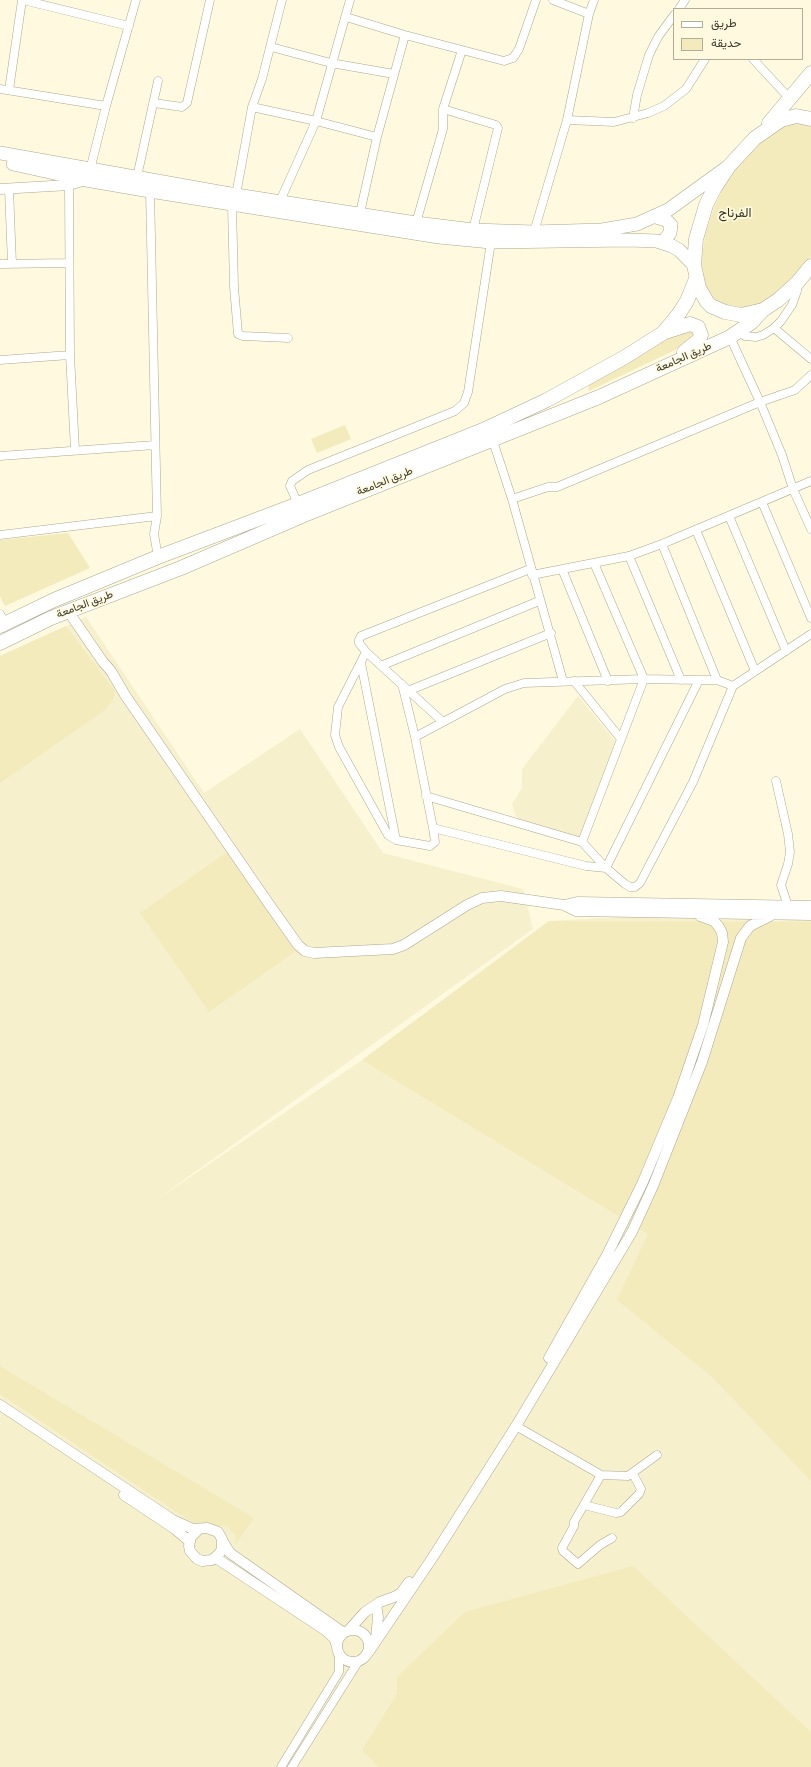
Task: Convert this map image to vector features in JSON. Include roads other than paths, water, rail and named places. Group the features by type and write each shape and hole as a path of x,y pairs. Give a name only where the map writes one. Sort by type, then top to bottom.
{"highway":[{"path":"806,273 787,294 763,310 741,315 717,309 707,302 696,279 694,265 696,239 706,205 714,189 729,166 790,99 811,73"},
{"path":"755,138 781,120 796,116 811,119"},
{"name":"طريق الجامعة","path":"2,621 158,557 298,504 490,427 547,400 625,357 663,333 687,302 696,279"},
{"name":"طريق الجامعة","path":"0,644 68,611 182,568 304,515 492,438 599,397 734,334 752,322 763,310"},
{"path":"663,333 690,324 698,326 701,335 699,340 693,346 667,365"}],"main road":[{"path":"0,153 150,191 234,200 280,201 416,223 473,230 534,232 619,228 637,224 656,216 692,194 729,166"},
{"path":"0,161 88,175 136,177 234,200 439,237 491,242 630,240 663,242 679,250 694,265"},
{"path":"656,216 666,220 670,225 670,232 663,242"}],"street":[{"path":"9,90 22,0 129,26"},
{"path":"12,264 4,189 69,186 88,175 136,0"},
{"path":"154,103 182,107 188,103 210,0"},
{"path":"282,0 271,47 252,107 234,200 234,288 238,334 243,336 288,338"},
{"path":"280,201 316,121 331,63 350,0"},
{"path":"346,17 405,35 504,61 513,58 519,49 536,0"},
{"path":"553,0 589,14"},
{"path":"534,232 567,120 589,14 594,0"},
{"path":"633,118 637,95 649,55 658,37 673,17"},
{"path":"360,213 377,137 405,35"},
{"path":"271,47 331,63 394,74"},
{"path":"416,223 443,129 443,109 462,50"},
{"path":"567,120 614,122 633,118 664,106 676,98 694,78 704,60"},
{"path":"754,60 790,99"},
{"path":"136,177 158,81"},
{"path":"0,88 106,106"},
{"path":"252,107 316,121 377,137"},
{"path":"443,109 496,125 498,128 473,230"},
{"path":"69,186 70,355 75,450"},
{"path":"150,191 154,445 157,516 154,534 158,557"},
{"path":"298,504 290,486 292,482 308,470 455,411 464,403 468,392 491,242"},
{"path":"0,264 69,263"},
{"path":"734,334 756,337 763,335 774,328 792,305 806,273"},
{"path":"774,328 811,359"},
{"path":"734,334 782,455 793,489 810,525"},
{"path":"0,360 70,355"},
{"path":"512,499 548,487 557,487 760,402 795,390 811,375"},
{"path":"492,438 512,499 539,601 550,633 563,681"},
{"path":"0,456 154,445"},
{"path":"444,722 383,665 366,652 359,644 361,636 531,572 562,569 629,556 696,530 811,481"},
{"path":"762,502 811,618"},
{"path":"0,535 157,516"},
{"path":"729,516 786,651"},
{"path":"696,530 755,671"},
{"path":"662,544 717,680"},
{"path":"629,556 682,680"},
{"path":"582,842 644,679 594,563"},
{"path":"562,569 608,681"},
{"path":"383,665 539,601"},
{"path":"68,611 103,662 114,682 120,688 269,904 298,945 306,951 314,953 394,949 404,946 450,915 482,898 501,896 564,905 576,911 811,914"},
{"path":"410,690 550,633"},
{"path":"426,796 582,842 606,868 630,887 640,882 693,782 733,686 811,634"},
{"path":"366,652 338,708 336,736 339,746 388,835 396,840 430,846 435,842 415,738 402,684"},
{"path":"361,663 396,840"},
{"path":"415,738 514,685 563,681 644,679 717,680 733,686"},
{"path":"606,868 699,680"},
{"path":"574,681 621,739"},
{"path":"776,782 788,834 790,852 788,864 781,885 788,906"},
{"path":"432,828 586,866 606,868"},
{"path":"564,905 577,902 811,906"},
{"path":"292,1767 358,1662 368,1653 429,1563 516,1426 632,1232 682,1114 702,1062 718,991 718,967 723,942 722,933 719,927 708,918 688,913"},
{"path":"281,1767 339,1672 338,1641 365,1612 401,1593 416,1573 514,1417 568,1325 622,1227 647,1173 678,1098 703,1025 718,991 730,970 739,942 745,932 759,920 775,914"},
{"path":"718,967 730,970"},
{"path":"622,1227 632,1232"},
{"path":"0,1405 174,1520 193,1529 207,1528 214,1530 220,1535 230,1553 346,1632 357,1630 365,1635 369,1643 368,1653"},
{"path":"0,1411 175,1529 190,1541"},
{"path":"516,1426 601,1475 628,1476 633,1474 657,1455"},
{"path":"584,1505 616,1513 621,1512 640,1494 641,1489 633,1474"},
{"path":"601,1475 574,1522 574,1526 562,1548 563,1551 578,1564 600,1545 612,1538"},
{"path":"199,1529 193,1534 190,1541 190,1551 197,1559 207,1561 216,1558 220,1553 223,1542"},
{"path":"216,1558 325,1630 334,1638 338,1650 344,1659 350,1662 358,1662"},
{"path":"376,1605 378,1617 376,1640"}],"district":[{"name":"الفرناج","path":"735,214"}]}
